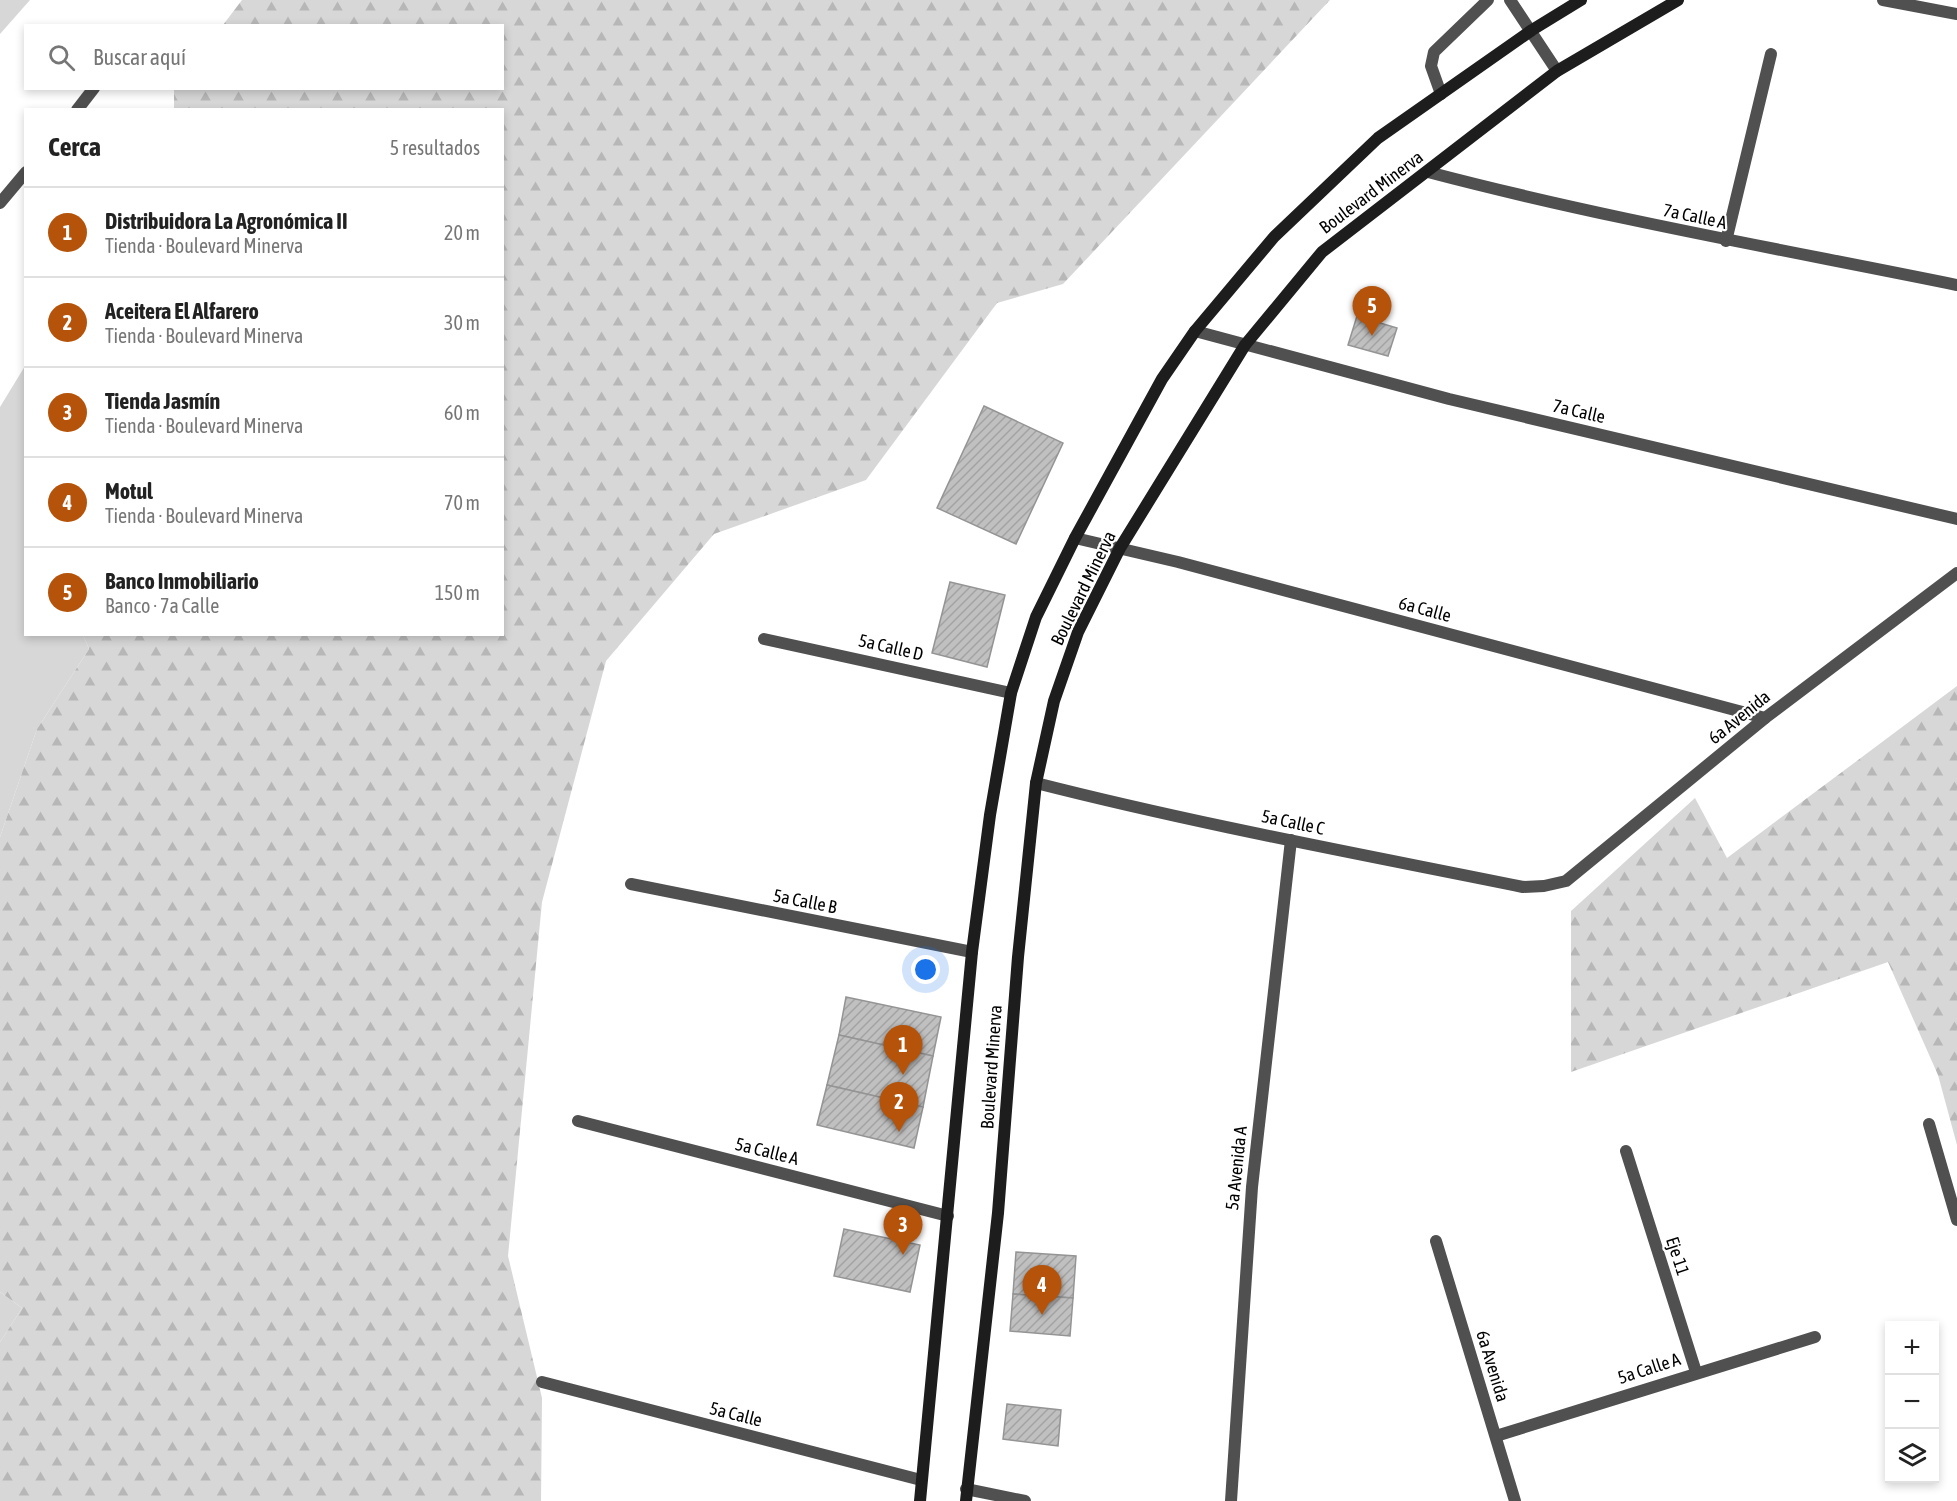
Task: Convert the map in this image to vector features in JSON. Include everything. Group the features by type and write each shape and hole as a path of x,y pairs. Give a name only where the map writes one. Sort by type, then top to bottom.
{"street":[{"path":"1441,93 1431,66 1434,52 1488,0"},
{"path":"1510,0 1557,71"},
{"name":"Boulevard Minerva","path":"920,1501 972,952 990,815 1011,693 1036,617 1075,538 1162,379 1196,331 1274,237 1378,138 1532,30 1581,0"},
{"name":"Boulevard Minerva","path":"966,1495 998,1213 1018,957 1036,783 1054,700 1078,632 1120,548 1245,345 1322,252 1557,71 1678,0"},
{"path":"1883,0 1957,14"},
{"path":"1726,242 1771,54"},
{"path":"79,108 92,90"},
{"name":"7a Calle A","path":"1428,172 1519,196 1726,242 1956,281"},
{"path":"0,202 24,174"},
{"name":"7a Calle","path":"1196,331 1449,399 1957,519"},
{"name":"6a Calle","path":"1075,538 1765,718"},
{"name":"6a Avenida","path":"1544,886 1566,881 1765,718 1957,573"},
{"name":"5a Calle D","path":"764,639 1011,693"},
{"name":"5a Calle C","path":"1036,783 1114,803 1291,840 1523,887 1544,886"},
{"name":"5a Avenida A","path":"1231,1501 1252,1186 1291,840"},
{"name":"5a Calle B","path":"631,884 972,952"},
{"name":"5a Calle A","path":"578,1121 948,1216"},
{"path":"1929,1124 1957,1220"},
{"name":"Eje 11","path":"1626,1151 1696,1372"},
{"name":"6a Avenida","path":"1436,1241 1515,1501"},
{"name":"5a Calle A","path":"1496,1436 1696,1372 1815,1337"},
{"name":"5a Calle","path":"542,1382 921,1480"},
{"path":"966,1495 1025,1501"}],"green space":[{"path":"0,0 30,0 0,34"},
{"path":"242,0 1330,0 1063,284 997,303 866,480 714,534 606,661 542,902 508,1256 542,1398 541,1501 0,1501 0,1342 22,1308 0,1292 0,837 37,729 89,649 83,636 504,636 504,108 174,108 174,90 504,90 504,24 224,24"},
{"path":"24,368 24,636 83,636 89,649 37,729 0,837 0,407"},
{"path":"1957,686 1957,1145 1938,1075 1888,962 1571,1072 1571,911 1695,798 1727,858"},
{"path":"0,1292 22,1308 0,1342"}],"building":[{"path":"1357,316 1397,328 1388,356 1348,345"},
{"path":"984,406 1063,443 1016,544 937,508"},
{"path":"950,582 1005,595 987,667 932,653"},
{"path":"846,997 941,1017 933,1056 839,1035"},
{"path":"839,1035 933,1056 923,1107 827,1085"},
{"path":"827,1085 923,1107 914,1148 817,1125"},
{"path":"844,1229 920,1245 910,1292 834,1276"},
{"path":"1016,1252 1076,1256 1073,1298 1013,1294"},
{"path":"1013,1294 1073,1298 1070,1336 1010,1331"},
{"path":"1007,1404 1061,1410 1058,1446 1003,1439"}],"place":[{"name":"Banco Inmobiliario","path":"1372,336"},
{"name":"Distribuidora La Agronómica II","path":"903,1075"},
{"name":"Aceitera El Alfarero","path":"899,1132"},
{"name":"Tienda Jasmín","path":"903,1255"},
{"name":"Motul","path":"1042,1315"}]}
